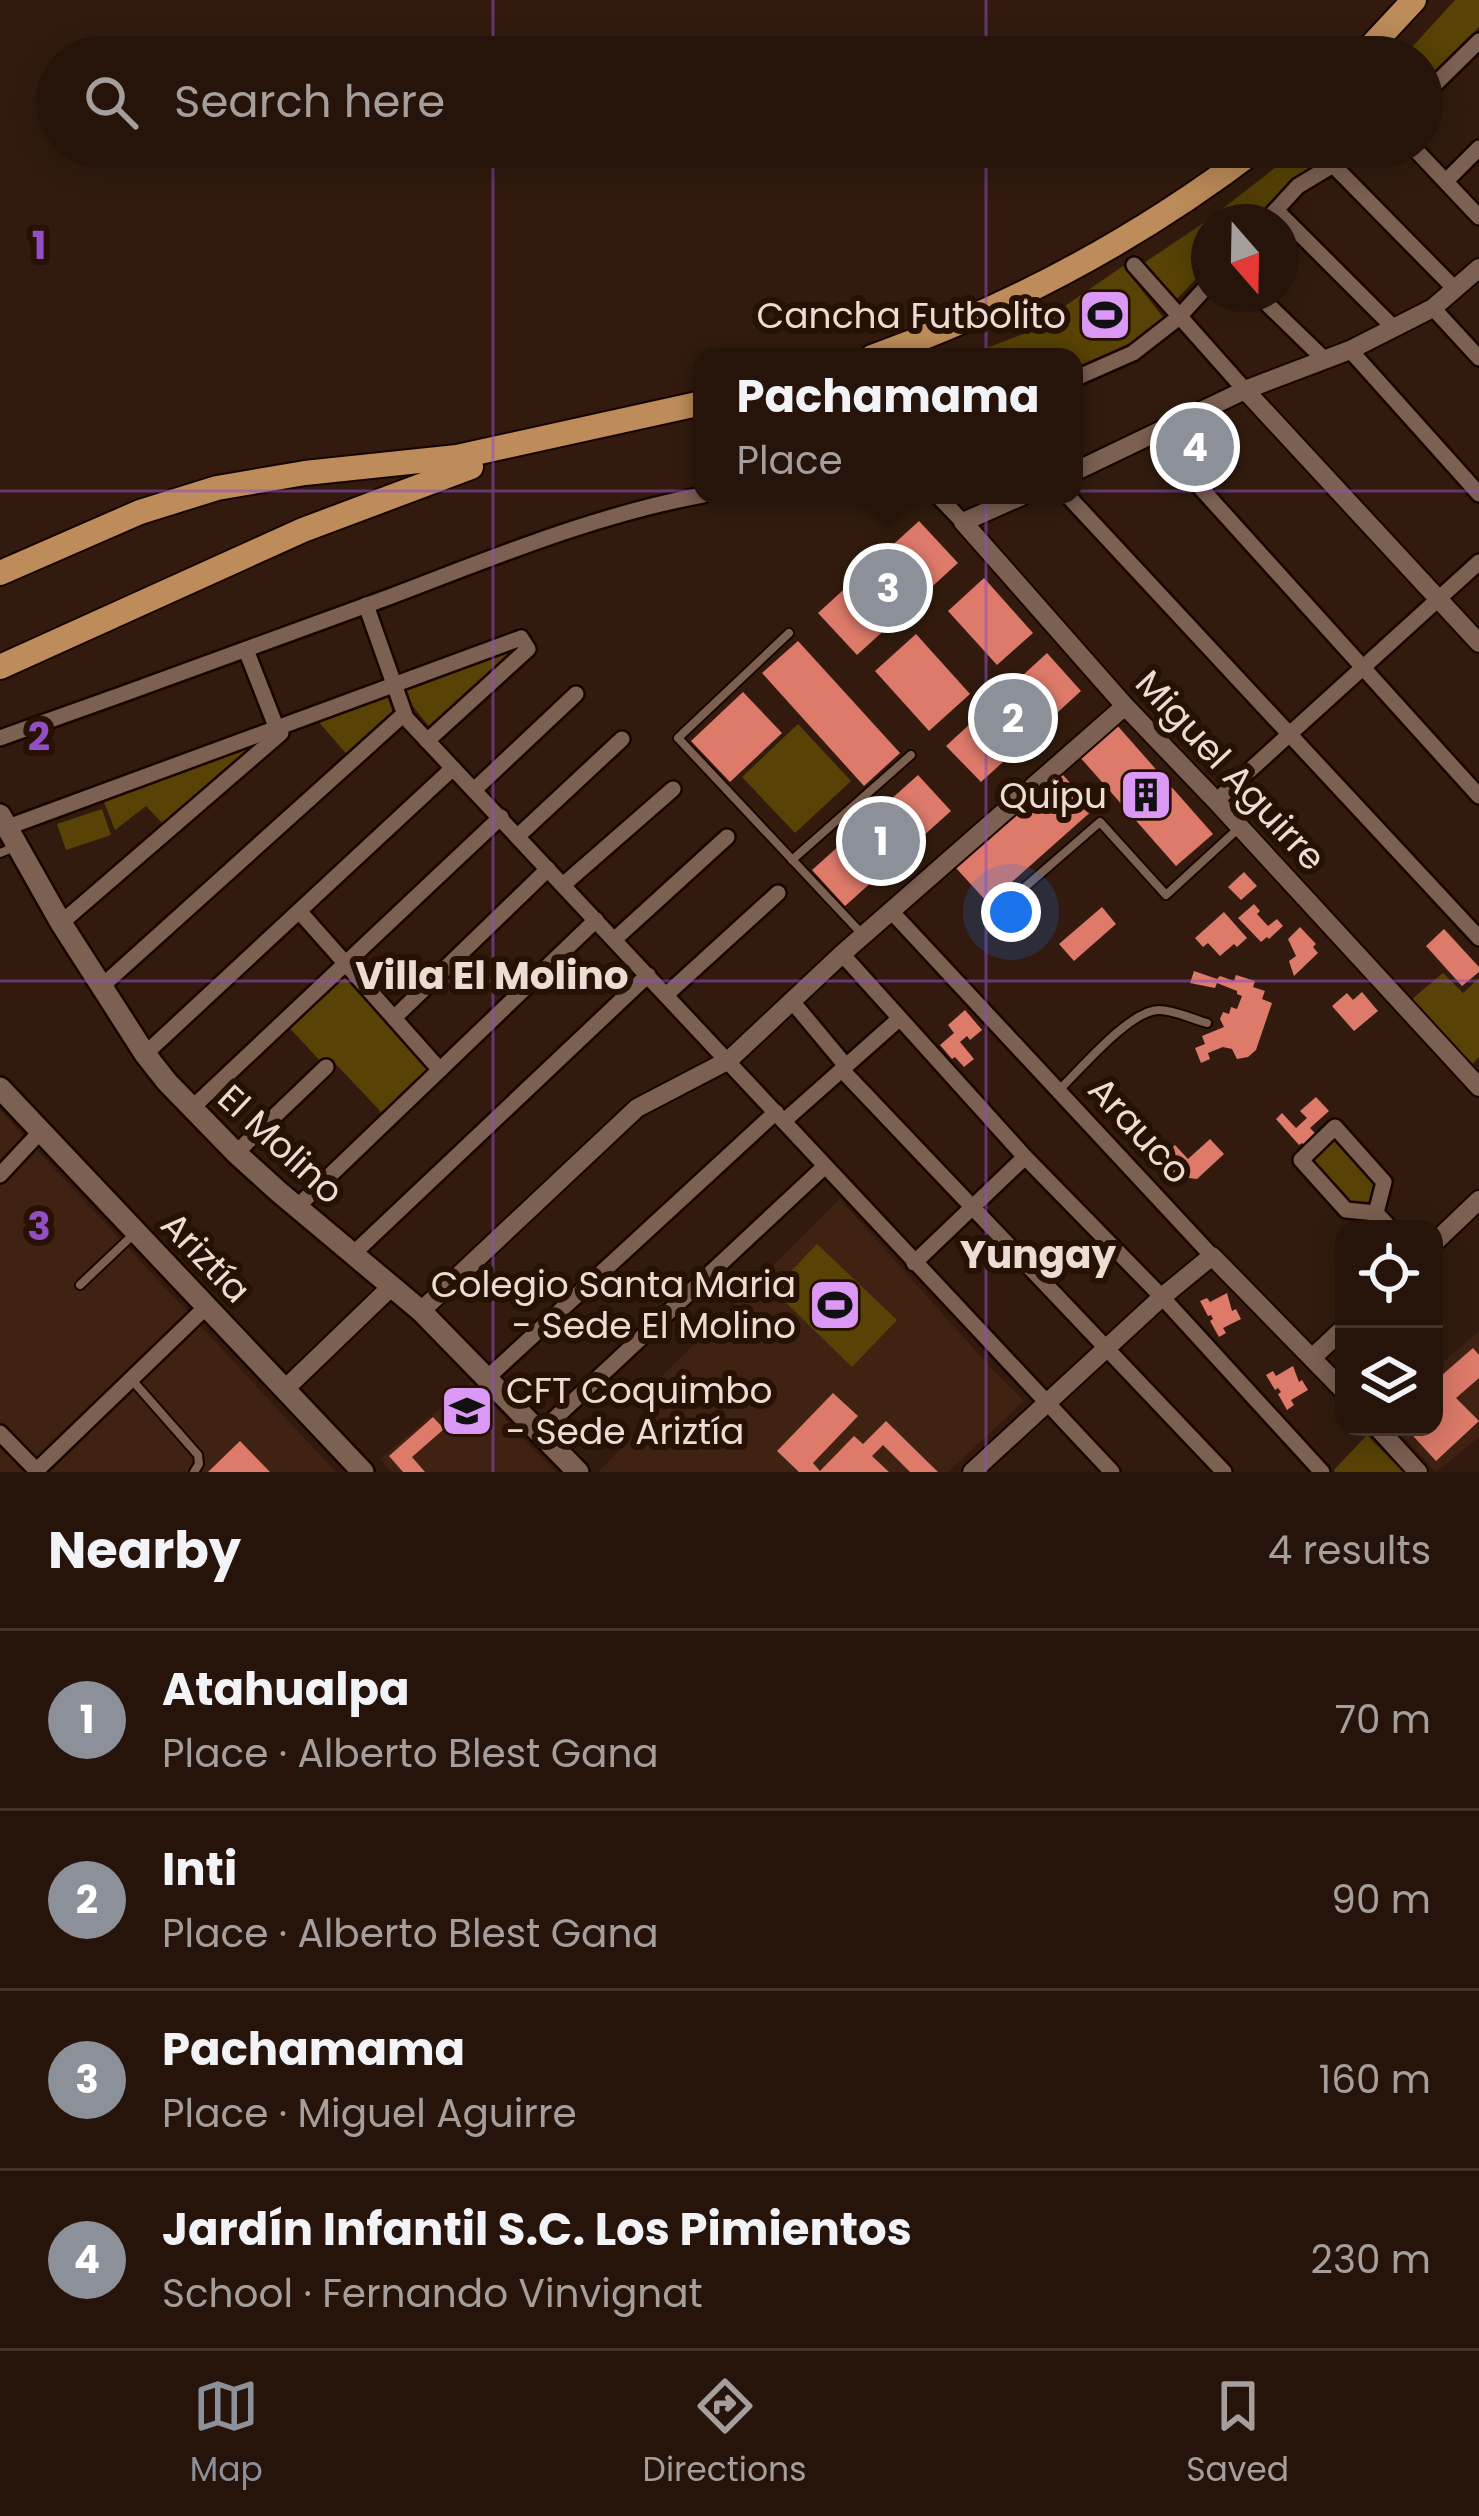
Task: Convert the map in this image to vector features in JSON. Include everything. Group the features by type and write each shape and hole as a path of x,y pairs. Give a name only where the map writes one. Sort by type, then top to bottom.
{"highway":[{"path":"1381,36 1414,0"},
{"path":"894,348 983,312 1094,256 1230,168"},
{"path":"0,573 140,512 217,488 305,472 435,461 693,405"},
{"path":"0,668 323,522 461,470 594,429"}],"main road":[{"name":"El Molino","path":"7,835 101,987 167,1082 236,1153 421,1311 578,1472"},
{"name":"Ariztía","path":"0,1088 363,1472"}],"street":[{"path":"1443,76 1479,41"},
{"path":"1446,182 1479,148"},
{"path":"1281,204 1298,186 1329,168"},
{"path":"1337,168 1455,289"},
{"path":"1432,168 1479,217"},
{"path":"1299,242 1394,328"},
{"path":"1134,266 1479,643"},
{"path":"1083,468 1245,390 1394,328 1433,308 1479,268"},
{"path":"1083,375 1133,353 1191,304"},
{"path":"1433,308 1479,358"},
{"path":"1276,312 1325,360"},
{"path":"1350,350 1479,494"},
{"path":"1152,434 1479,796"},
{"path":"0,738 602,519 693,497"},
{"name":"Miguel Aguirre","path":"946,504 1125,706 1476,1079"},
{"path":"963,522 1004,504"},
{"path":"1075,504 1479,938"},
{"path":"1216,801 1479,562"},
{"path":"366,605 404,714 1112,1472"},
{"path":"7,835 521,638 528,650 427,740"},
{"path":"246,650 284,727"},
{"path":"474,790 576,694"},
{"path":"421,1311 638,1108 729,1060 863,935 1125,706"},
{"path":"101,987 404,714"},
{"path":"61,922 284,727"},
{"path":"518,836 622,739"},
{"path":"145,1054 453,768"},
{"path":"563,885 673,789"},
{"path":"192,1108 501,818"},
{"path":"615,939 727,837"},
{"path":"394,1018 548,869"},
{"path":"667,994 778,893"},
{"name":"Arauco","path":"891,910 1212,1256 1335,1381"},
{"path":"299,911 440,1070"},
{"path":"297,1207 596,920"},
{"path":"842,954 1024,1157 1162,1297 1322,1472"},
{"path":"353,1253 648,975"},
{"path":"791,1000 844,1068 1223,1472"},
{"path":"487,1378 780,1116 899,1019"},
{"path":"236,1153 326,1067"},
{"path":"1376,1213 1384,1182 1335,1127 1300,1160 1346,1210 1376,1213 1383,1220"},
{"path":"0,1175 41,1131"},
{"path":"914,1263 1024,1157"},
{"path":"538,1434 824,1167"},
{"path":"1443,1235 1479,1200"},
{"path":"982,1469 1046,1402 1212,1256"},
{"path":"286,1388 392,1286"},
{"path":"0,1433 37,1471 207,1306"},
{"path":"1313,1357 1335,1336"},
{"path":"1385,1436 1418,1472"}],"lane":[{"path":"789,633 678,738 863,935"},
{"path":"792,860 911,755"},
{"path":"1002,907 1100,822 1166,895 1240,827"},
{"path":"1058,1091 1132,1021 1148,1012 1161,1010 1207,1023"},
{"path":"80,1285 136,1232"},
{"path":"131,1379 198,1455 200,1464 194,1472"}],"shaded area":[{"path":"1455,0 1479,0 1479,27 1443,63 1443,36 1422,36"},
{"path":"1275,168 1311,168 1269,204 1229,204"},
{"path":"1191,231 1191,284 1173,303 1141,265"},
{"path":"1123,266 1166,321 1130,347 1083,368 1083,348 987,348 1026,333"},
{"path":"515,644 521,651 431,729 412,705 405,686"},
{"path":"386,693 395,718 350,758 317,720"},
{"path":"798,724 851,781 795,833 742,777"},
{"path":"257,741 164,825 146,806 115,830 102,797"},
{"path":"102,809 111,835 66,850 57,824"},
{"path":"345,970 433,1068 384,1115 331,1059 323,1064 285,1023"},
{"path":"1443,973 1463,993 1479,978 1479,1057 1465,1071 1406,1004"},
{"path":"0,1110 336,1472 0,1472"},
{"path":"1333,1141 1345,1145 1376,1180 1374,1201 1349,1205 1315,1164 1314,1153"},
{"name":"Colegio Santa Maria - Sede El Molino","path":"840,1199 1024,1401 948,1472 598,1472 663,1406 649,1389"},
{"name":"Colegio Santa Maria - Sede El Molino","path":"817,1244 897,1320 852,1367 773,1290"},
{"path":"1479,1331 1479,1437 1436,1472 1402,1436 1443,1436 1443,1362"},
{"name":"CFT Coquimbo - Sede Ariztía","path":"472,1381 556,1472 392,1472 380,1459"},
{"path":"1368,1436 1403,1472 1335,1472"}],"building":[{"path":"919,521 958,563 857,655 818,613"},
{"path":"984,578 1033,633 997,665 948,611"},
{"path":"916,634 970,694 929,731 875,671"},
{"path":"798,641 900,753 864,786 762,673"},
{"path":"1047,653 1081,691 981,782 946,746"},
{"path":"743,692 782,733 730,782 691,741"},
{"name":"Quipu","path":"1116,724 1213,834 1176,866 1079,756"},
{"path":"1062,774 1094,809 988,903 956,868"},
{"path":"918,775 951,811 845,906 812,870"},
{"path":"1244,872 1257,886 1241,900 1228,887"},
{"path":"1254,904 1268,926 1277,919 1283,926 1261,942 1238,918"},
{"path":"1102,907 1116,924 1074,961 1059,944"},
{"path":"1224,912 1247,938 1220,956 1195,938"},
{"path":"1300,927 1318,953 1294,976 1289,961 1296,956 1288,939"},
{"path":"1444,929 1479,967 1462,986 1426,946"},
{"path":"1194,971 1234,981 1236,975 1255,981 1253,987 1265,991 1262,999 1272,1003 1256,1050 1248,1057 1237,1059 1232,1049 1223,1047 1208,1053 1210,1059 1201,1063 1195,1048 1205,1044 1202,1036 1224,1027 1223,1012 1237,1009 1242,996 1217,983 1215,988 1190,983"},
{"path":"1362,992 1378,1011 1354,1031 1332,1006 1347,993 1353,1000"},
{"path":"965,1010 982,1030 960,1042 974,1059 964,1067 940,1045 954,1033 948,1025"},
{"path":"1316,1097 1329,1111 1310,1128 1317,1135 1305,1146 1299,1145 1276,1119 1282,1113 1296,1128 1307,1118 1300,1111"},
{"path":"1210,1139 1224,1154 1197,1179 1178,1173 1170,1181 1155,1164 1175,1145 1188,1159"},
{"path":"1227,1293 1232,1311 1236,1309 1241,1319 1223,1328 1226,1333 1219,1337 1200,1301 1207,1298 1210,1302"},
{"path":"1473,1348 1479,1355 1479,1378 1456,1398 1479,1421 1436,1461 1413,1436 1443,1436 1443,1374"},
{"path":"1293,1366 1308,1390 1291,1400 1294,1405 1287,1410 1281,1392 1266,1375 1273,1371 1276,1376"},
{"path":"833,1393 858,1416 813,1463 820,1471 854,1436 863,1444 886,1421 938,1472 910,1472 883,1445 872,1456 889,1472 799,1472 777,1451"},
{"path":"433,1417 444,1429 412,1457 425,1472 403,1472 389,1456"},
{"path":"240,1441 270,1472 208,1472"}],"place":[{"name":"Cancha Futbolito","path":"1105,315"},
{"name":"Jardín Infantil S.C. Los Pimientos","path":"1195,447"},
{"name":"Pachamama","path":"888,588"},
{"name":"Inti","path":"1013,718"},
{"name":"Quipu","path":"1146,795"},
{"name":"Atahualpa","path":"881,841"},
{"name":"Colegio Santa Maria - Sede El Molino","path":"835,1305"},
{"name":"CFT Coquimbo - Sede Ariztía","path":"467,1411"}],"district":[{"name":"Villa El Molino","path":"492,975"},
{"name":"Yungay","path":"1038,1254"}]}
